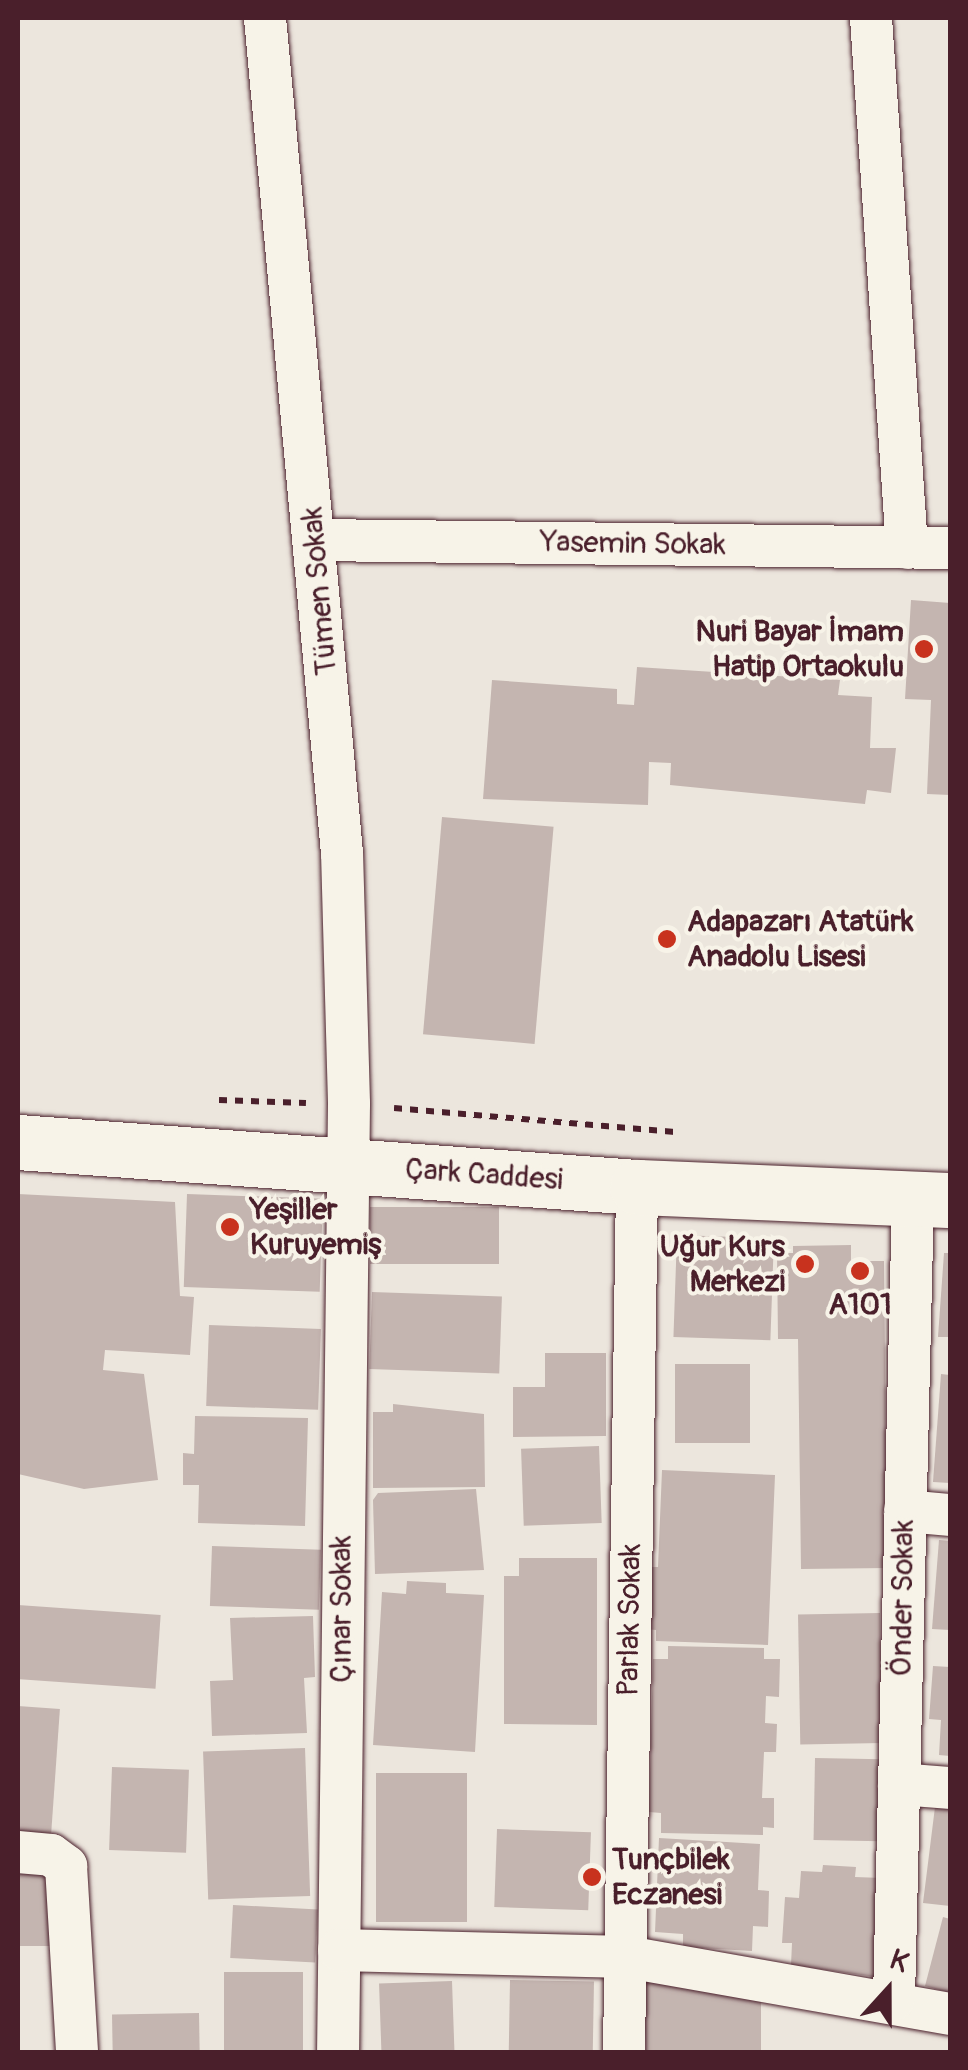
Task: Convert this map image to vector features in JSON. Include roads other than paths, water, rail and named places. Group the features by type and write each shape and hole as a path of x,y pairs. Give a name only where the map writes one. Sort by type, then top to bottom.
{"street":[{"name":"Tümen Sokak","path":"265,18 342,852 349,1104 345,1165"},
{"path":"872,18 907,548"},
{"name":"Yasemin Sokak","path":"316,540 950,548"},
{"name":"Çark Caddesi","path":"18,1142 637,1187 932,1199"},
{"name":"Çınar Sokak","path":"338,2052 345,1165"},
{"name":"Parlak Sokak","path":"624,2052 637,1187"},
{"name":"Önder Sokak","path":"894,1999 905,1512 932,1199"},
{"path":"905,1512 950,1516"},
{"path":"899,1784 950,1788"},
{"path":"18,1852 51,1855 66,1866 77,2052"},
{"path":"339,1950 626,1957 894,1999 950,2014"}],"place":[{"name":"Nuri Bayar İmam Hatip Ortaokulu","path":"924,649"},
{"name":"Adapazarı Atatürk Anadolu Lisesi","path":"667,939"},
{"name":"Yeşiller Kuruyemiş","path":"230,1227"},
{"name":"Uğur Kurs Merkezi","path":"805,1264"},
{"name":"A101","path":"860,1271"},
{"name":"Tunçbilek Eczanesi","path":"592,1877"}]}
